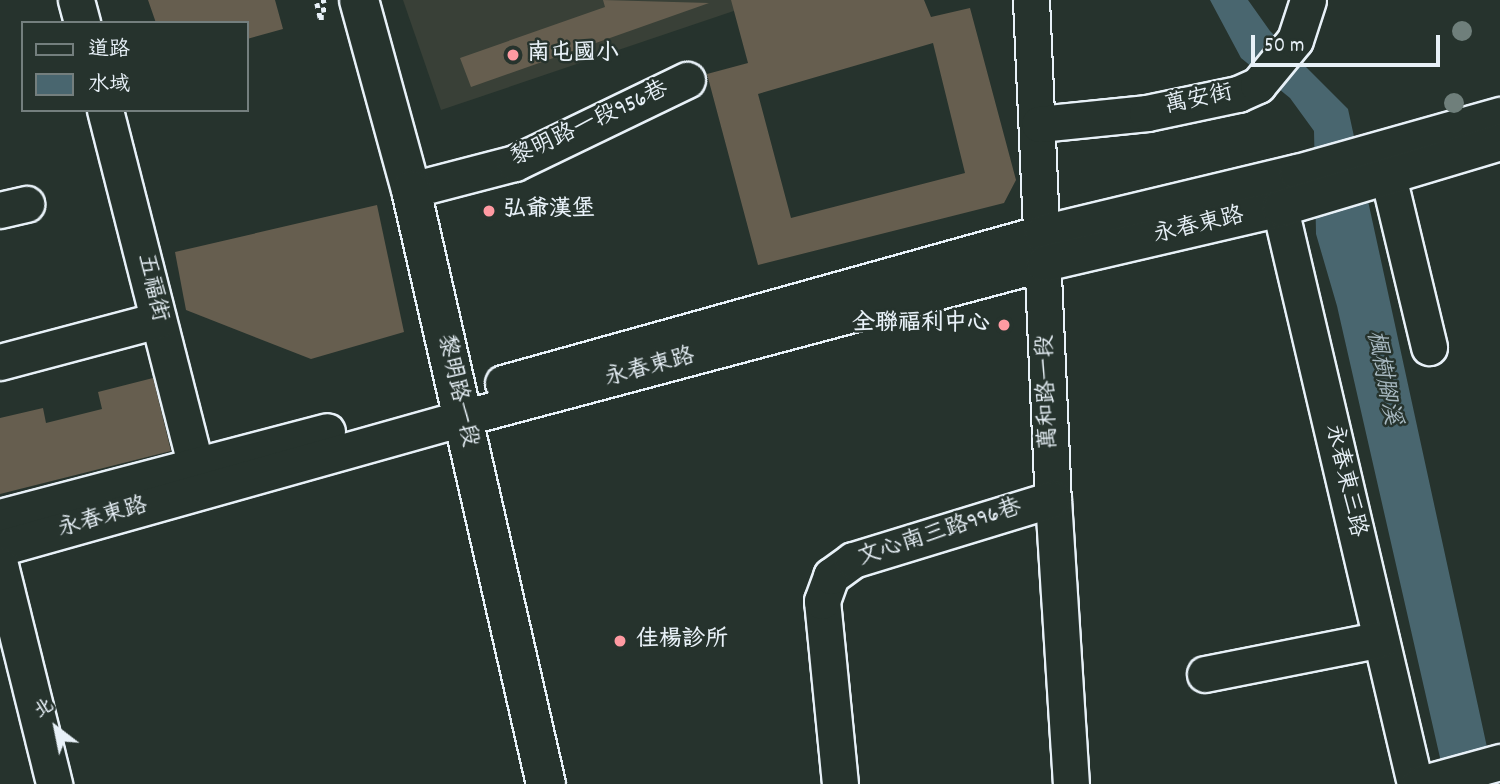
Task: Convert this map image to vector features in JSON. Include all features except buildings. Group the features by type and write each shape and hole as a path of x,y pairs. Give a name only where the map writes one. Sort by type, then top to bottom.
{"main road":[{"name":"黎明路一段","path":"359,0 411,190 546,784"}],"street":[{"path":"76,0 81,21"},
{"name":"萬和路一段","path":"1031,0 1039,124 1053,499 1071,784"},
{"name":"萬安街","path":"1039,124 1147,113 1238,94 1258,85 1295,40 1308,0"},
{"name":"黎明路一段956巷","path":"411,190 515,163 687,80"},
{"name":"五福街","path":"106,112 196,466"},
{"path":"1380,168 1500,115"},
{"path":"1380,168 1500,142"},
{"path":"1380,168 1429,347"},
{"name":"永春東路","path":"0,548 459,407 1043,248 1380,168"},
{"name":"永春東三路","path":"1288,190 1381,639 1424,783"},
{"path":"0,362 159,320"},
{"name":"永春東路","path":"0,517 196,466 459,407"},
{"name":"文心南三路996巷","path":"840,784 822,601 831,576 853,560 1053,499"},
{"path":"0,565 54,784"},
{"path":"1205,674 1381,639"},
{"path":"1424,783 1500,762"}],"path":[{"path":"321,10 321,20 317,3 326,0"}],"shaded area":[{"name":"南屯國小","path":"403,0 766,0 441,110"}],"water":[{"name":"楓樹腳溪","path":"1210,0 1248,0 1270,31 1348,109 1495,784 1446,784 1337,306 1316,234 1314,131 1290,98 1241,58"}],"place":[{"name":"南屯國小","path":"513,55"},
{"name":"弘爺漢堡","path":"489,211"},
{"name":"全聯福利中心","path":"1004,325"},
{"name":"佳楊診所","path":"620,641"}]}
